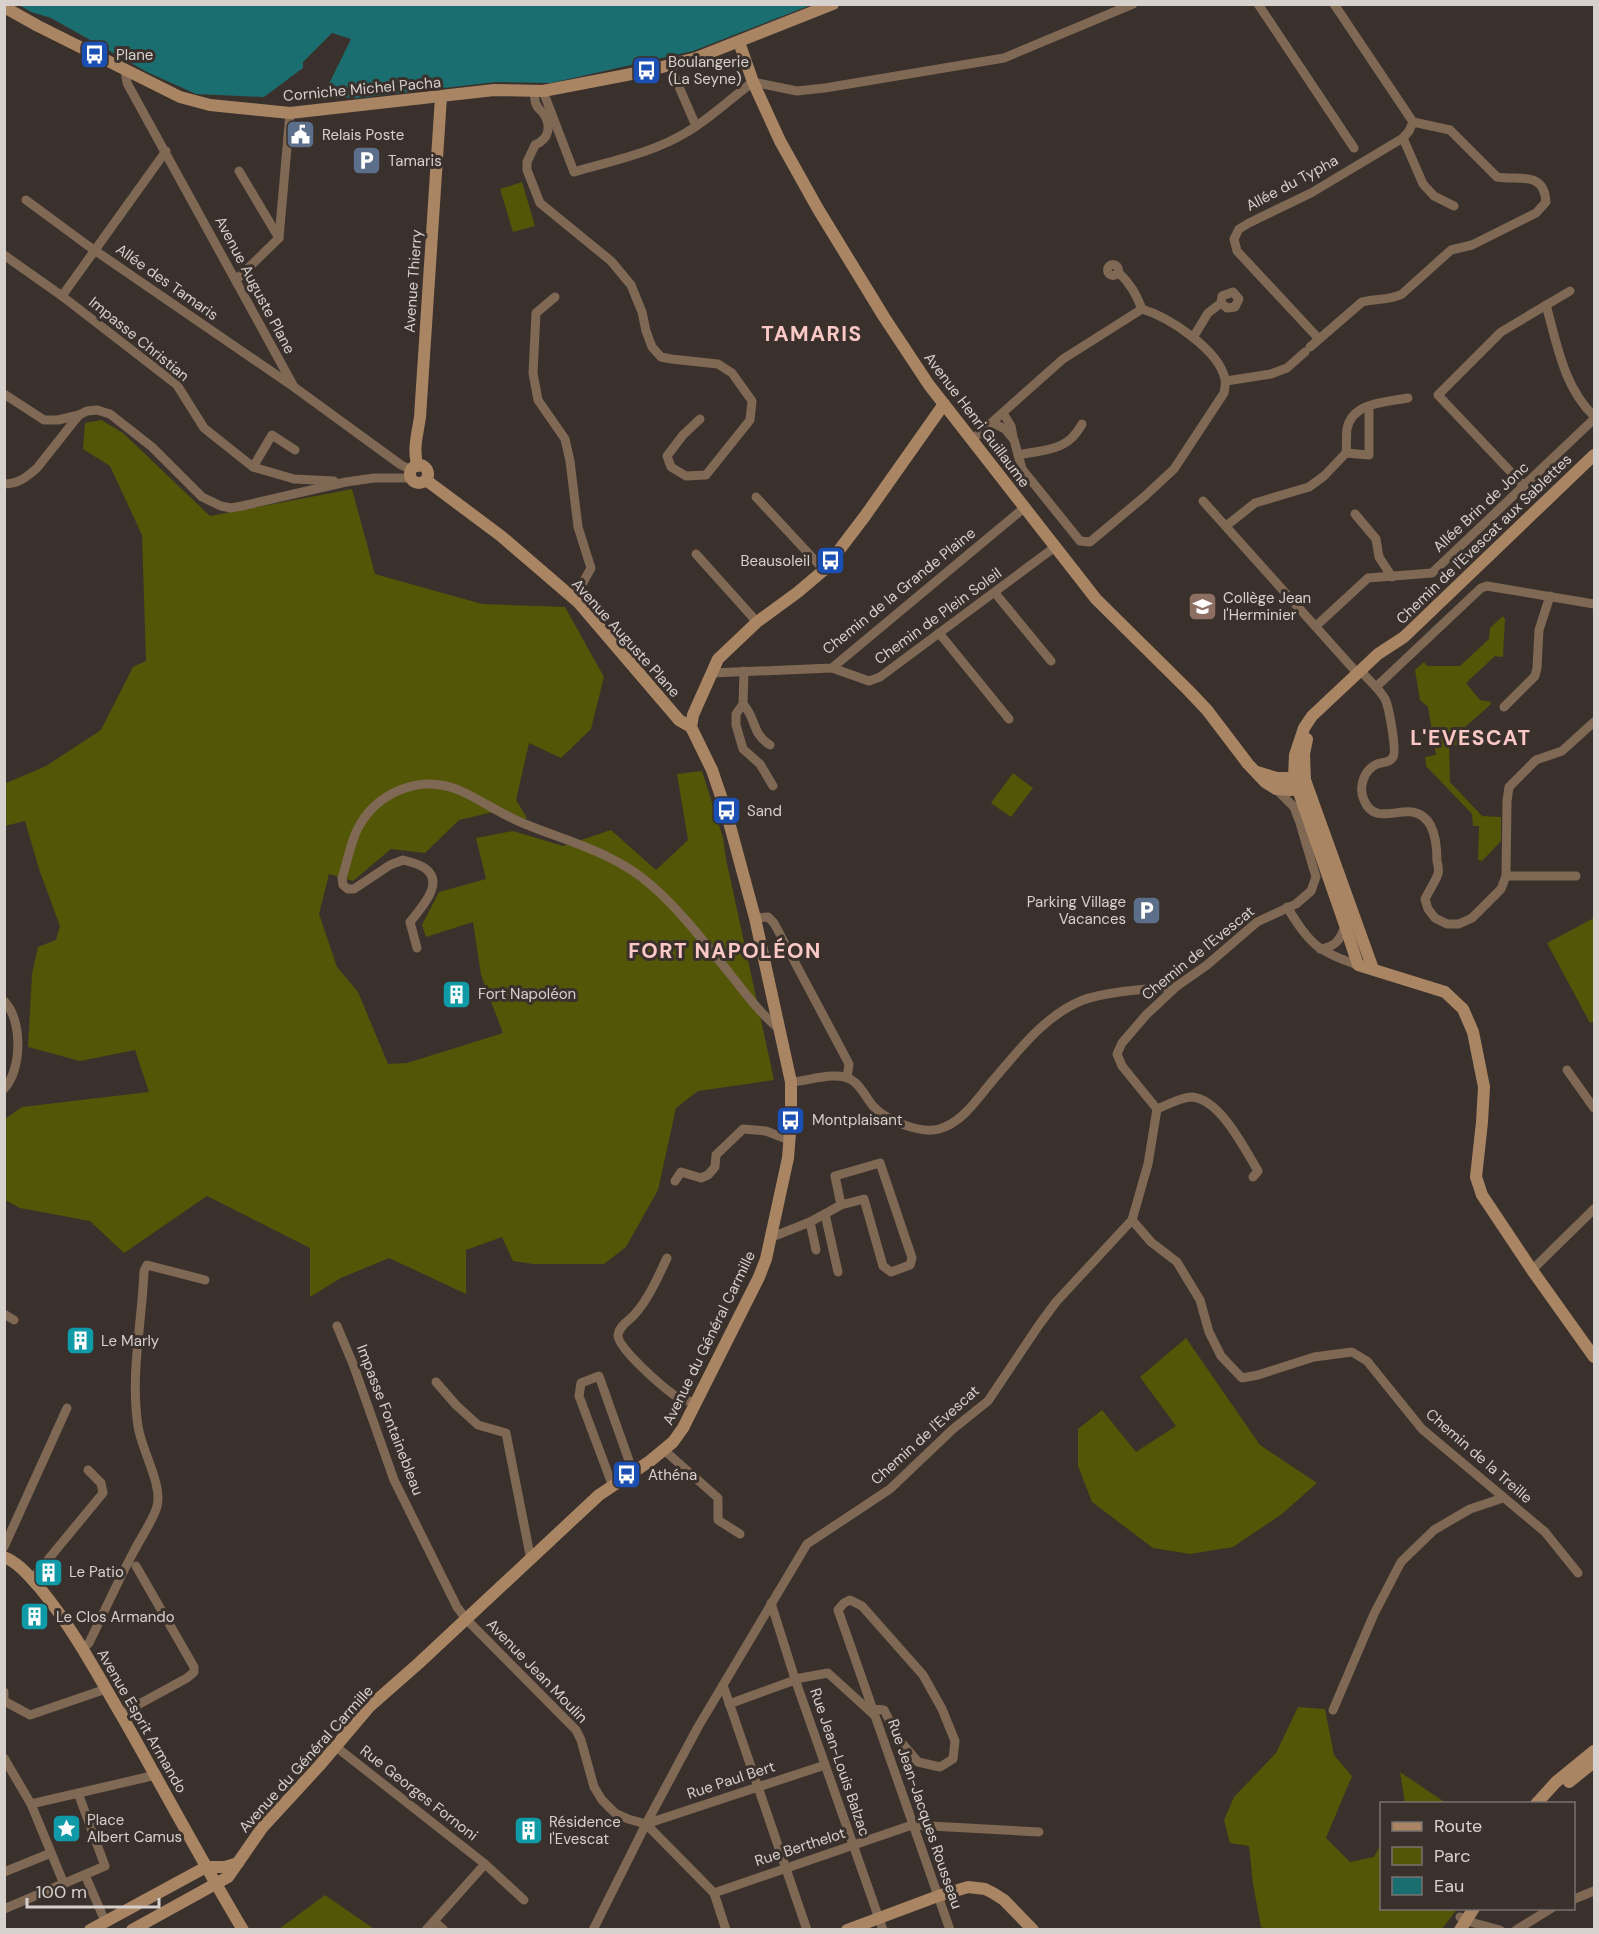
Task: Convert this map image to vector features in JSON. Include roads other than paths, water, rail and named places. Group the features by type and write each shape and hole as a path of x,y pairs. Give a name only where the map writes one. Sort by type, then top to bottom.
{"street":[{"name":"Corniche Michel Pacha","path":"4,7 180,97 210,105 290,113 494,90 538,91 670,66 833,4"},
{"path":"538,91 574,172 657,147 696,126 753,82 797,91 1004,58 1133,4"},
{"path":"1258,4 1354,148"},
{"path":"1226,381 1271,374 1287,368 1362,302 1394,298 1402,294 1451,250 1472,245 1536,213 1546,202 1545,194 1535,181 1526,177 1497,177 1450,130 1413,122 1334,4"},
{"name":"Avenue Henri Guillaume","path":"738,42 753,82 780,141 818,209 929,385 1107,611 1188,690 1265,782 1276,789 1294,807 1316,878 1311,891 1296,904 1287,908"},
{"path":"670,66 696,126"},
{"name":"Avenue Auguste Plane","path":"125,69 127,83 294,387 401,465 414,471 423,467 427,471 426,480 501,536 574,599 679,720 691,727"},
{"path":"538,91 536,105 549,124 549,133 543,141 535,145 527,162 527,170 540,204 611,261 631,285 652,347 661,357 718,364 732,373 752,401 750,420 706,475 686,476 671,467 667,456 683,435 700,419"},
{"name":"Avenue Thierry","path":"414,471 420,417 441,97"},
{"path":"236,280 279,238 290,113"},
{"name":"Allée du Typha","path":"1318,339 1237,250 1234,239 1239,229 1249,223 1311,194 1403,138 1413,122"},
{"path":"1403,138 1423,183 1434,196 1454,206"},
{"name":"Allée des Tamaris","path":"166,151 95,250 294,387"},
{"path":"239,171 279,238"},
{"path":"26,200 95,250 62,296"},
{"name":"Impasse Christian","path":"4,255 62,296 177,385 204,428 253,467 294,479 346,482"},
{"path":"1118,272 1128,281 1142,309"},
{"path":"1524,486 1438,395 1501,332 1570,291"},
{"path":"555,297 536,313 533,373 538,400 565,439 578,527 591,568 574,599"},
{"path":"1194,336 1208,313 1221,303"},
{"name":"Allée Brin de Jonc","path":"1316,626 1368,578 1432,573 1594,417 1582,404 1566,373 1546,305"},
{"path":"972,440 1063,359 1142,309 1153,312 1194,336 1221,368 1226,381 1224,393 1174,469 1090,542 1080,541 1022,469 1011,426 1003,413"},
{"path":"4,394 44,420 58,420 97,410 110,414 146,442 202,497 221,506 242,506 346,482 414,471"},
{"path":"1226,526 1256,503 1309,487 1324,476 1346,453 1347,426 1354,413 1369,406 1408,398"},
{"path":"691,727 693,715 718,659 757,622 824,570 944,404"},
{"path":"1346,453 1369,455 1369,406"},
{"path":"4,484 21,481 37,468 79,415"},
{"path":"993,423 1005,429 1014,440"},
{"path":"1018,455 1064,446 1076,436 1082,424"},
{"path":"253,467 272,435 295,450"},
{"name":"Chemin de l'Evescat aux Sablettes","path":"1299,783 1295,755 1304,728 1312,716 1378,654 1404,637 1594,455"},
{"path":"756,496 824,570"},
{"path":"1203,501 1359,673 1376,687 1387,702 1395,749 1394,757 1377,764 1364,777 1363,799 1370,809 1379,815 1412,812 1422,815 1430,824 1437,846 1438,874 1425,899 1428,909 1435,918 1447,924 1459,924 1472,918 1502,889 1506,876 1509,787 1536,760 1562,751 1594,722"},
{"name":"Chemin de la Grande Plaine","path":"711,673 832,668 1024,508"},
{"path":"1355,514 1376,539 1379,557 1392,577"},
{"name":"Chemin de Plein Soleil","path":"832,668 869,681 880,677 1055,547"},
{"path":"696,554 757,622"},
{"path":"1376,687 1481,588 1493,586 1594,604"},
{"path":"995,593 1051,661"},
{"path":"1504,707 1535,676 1539,630 1550,596"},
{"path":"939,633 1009,719"},
{"path":"744,672 743,704 736,714 736,725 743,749 760,764 773,786"},
{"path":"743,704 749,710 759,739 770,745"},
{"name":"Avenue du Général Carmille","path":"132,1929 228,1877 262,1828 369,1707 599,1495 612,1484 650,1461 679,1435 759,1277 772,1237 788,1158 791,1082 755,918 726,811 711,770 691,727"},
{"path":"1256,772 1299,783"},
{"path":"1276,789 1299,783"},
{"path":"1299,783 1336,868 1373,969"},
{"path":"1299,783 1358,965"},
{"path":"417,948 410,922 432,892 431,876 425,868 403,860 390,865 354,889 348,889 343,885 342,878 356,831 374,807 393,792 423,784 459,790 509,818 604,854 628,868 664,897 763,1015 778,1028"},
{"path":"1506,876 1576,876"},
{"path":"1287,908 1305,937 1320,949 1336,958 1445,992 1463,1009 1473,1032 1484,1087 1476,1177 1482,1195 1594,1357"},
{"name":"Chemin de l'Evescat","path":"593,1929 698,1727 807,1544 890,1489 953,1429 988,1401 1056,1302 1132,1220 1148,1164 1157,1109 1122,1066 1117,1054 1122,1043 1146,1015 1177,986 1207,965 1257,922 1287,908"},
{"path":"755,918 768,917 774,923 849,1064 847,1078"},
{"path":"1320,949 1329,948 1336,943 1345,925"},
{"path":"791,1082 837,1076 847,1078 856,1083 882,1114 915,1129 930,1131 940,1129 962,1116 1031,1037 1065,1010 1084,1000 1118,993 1177,986"},
{"path":"4,1001 14,1016 18,1051 14,1074 11,1082 4,1089"},
{"path":"1567,1070 1594,1108"},
{"path":"1157,1109 1189,1097 1204,1100 1217,1110 1258,1171 1253,1177"},
{"path":"675,1181 681,1172 701,1178 708,1175 715,1167 716,1155 743,1129 766,1131 789,1140"},
{"path":"772,1237 810,1222 841,1205 864,1198 884,1266 891,1272 910,1265 912,1258 880,1163 835,1176 841,1205"},
{"path":"1532,1270 1594,1209"},
{"path":"825,1214 838,1272"},
{"name":"Chemin de la Treille","path":"1132,1220 1151,1242 1177,1262 1200,1300 1209,1332 1221,1356 1242,1378 1314,1357 1352,1352 1367,1361 1422,1429 1545,1532 1578,1573"},
{"path":"810,1222 816,1250"},
{"path":"667,1258 650,1293 635,1314 620,1328 618,1337 620,1343 643,1368 675,1396 696,1403"},
{"path":"83,1648 89,1642 157,1506 154,1476 138,1429 136,1403 135,1384 144,1270 147,1265 205,1280"},
{"path":"4,1314 14,1320"},
{"name":"Impasse Fontainebleau","path":"337,1326 353,1364 394,1480 457,1607 466,1619"},
{"path":"612,1484 579,1396 581,1383 599,1376 633,1472"},
{"path":"436,1382 478,1425 506,1433 531,1560"},
{"path":"4,1547 67,1408"},
{"path":"664,1450 718,1498 718,1520 740,1534"},
{"path":"32,1579 104,1493 101,1483 88,1470"},
{"path":"1333,1710 1374,1614 1401,1562 1434,1530 1470,1509 1503,1498"},
{"name":"Avenue Esprit Armando","path":"4,1557 16,1564 32,1579 69,1625 156,1774 240,1928"},
{"path":"121,1714 194,1672 194,1667 136,1566"},
{"name":"Rue Jean-Jacques Rousseau","path":"873,1712 884,1710 900,1741 918,1762 940,1767 953,1759 955,1741 942,1709 923,1675 862,1606 850,1600 838,1610 873,1712 912,1825 950,1929"},
{"name":"Rue Jean-Louis Balzac","path":"771,1604 881,1924"},
{"name":"Avenue Jean Moulin","path":"466,1619 576,1730 594,1787 602,1800 615,1813 646,1824"},
{"path":"729,1704 795,1679 828,1673 873,1712"},
{"path":"723,1685 807,1929"},
{"path":"4,1692 5,1703 30,1715 106,1689"},
{"name":"Rue Georges Fornoni","path":"335,1746 485,1864 524,1900"},
{"path":"1537,1802 1556,1782 1594,1751"},
{"path":"4,1758 31,1804 64,1884"},
{"path":"1547,1802 1564,1785 1594,1762"},
{"name":"Rue Paul Bert","path":"646,1824 825,1765"},
{"path":"31,1804 156,1774"},
{"path":"4,1909 105,1866 78,1793"},
{"path":"646,1824 714,1893 726,1929"},
{"name":"Rue Berthelot","path":"714,1893 912,1825 1039,1832"},
{"path":"4,1872 51,1853"},
{"path":"90,1929 107,1925 206,1867 225,1867 238,1863"},
{"path":"426,1929 485,1864"},
{"path":"85,1875 107,1925"},
{"path":"847,1929 881,1924 938,1896 968,1887 985,1889 1004,1900 1032,1928"},
{"path":"1575,1899 1594,1891"},
{"path":"1515,1929 1548,1910"},
{"path":"1452,1929 1463,1919 1500,1929"},
{"path":"434,1921 444,1929"}],"water":[{"path":"19,5 811,5 693,51 551,83 496,82 357,98 333,97 327,88 351,39 332,33 303,62 303,68 264,97 196,94 147,72 51,18 31,12"}],"place":[{"name":"Plane","path":"95,55"},
{"name":"Boulangerie (La Seyne)","path":"647,71"},
{"name":"Relais Poste","path":"301,135"},
{"name":"Tamaris","path":"367,161"},
{"name":"Beausoleil","path":"831,561"},
{"name":"Collège Jean l'Herminier","path":"1202,607"},
{"name":"Sand","path":"726,811"},
{"name":"Parking Village Vacances","path":"1147,911"},
{"name":"Fort Napoléon","path":"457,994"},
{"name":"Montplaisant","path":"791,1120"},
{"name":"Le Marly","path":"80,1341"},
{"name":"Athéna","path":"627,1475"},
{"name":"Le Patio","path":"48,1572"},
{"name":"Le Clos Armando","path":"35,1617"},
{"name":"Place Albert Camus","path":"66,1829"},
{"name":"Résidence l'Evescat","path":"528,1831"}],"district":[{"name":"TAMARIS","path":"812,334"},
{"name":"L'EVESCAT","path":"1471,738"},
{"name":"FORT NAPOLÉON","path":"725,951"}]}
